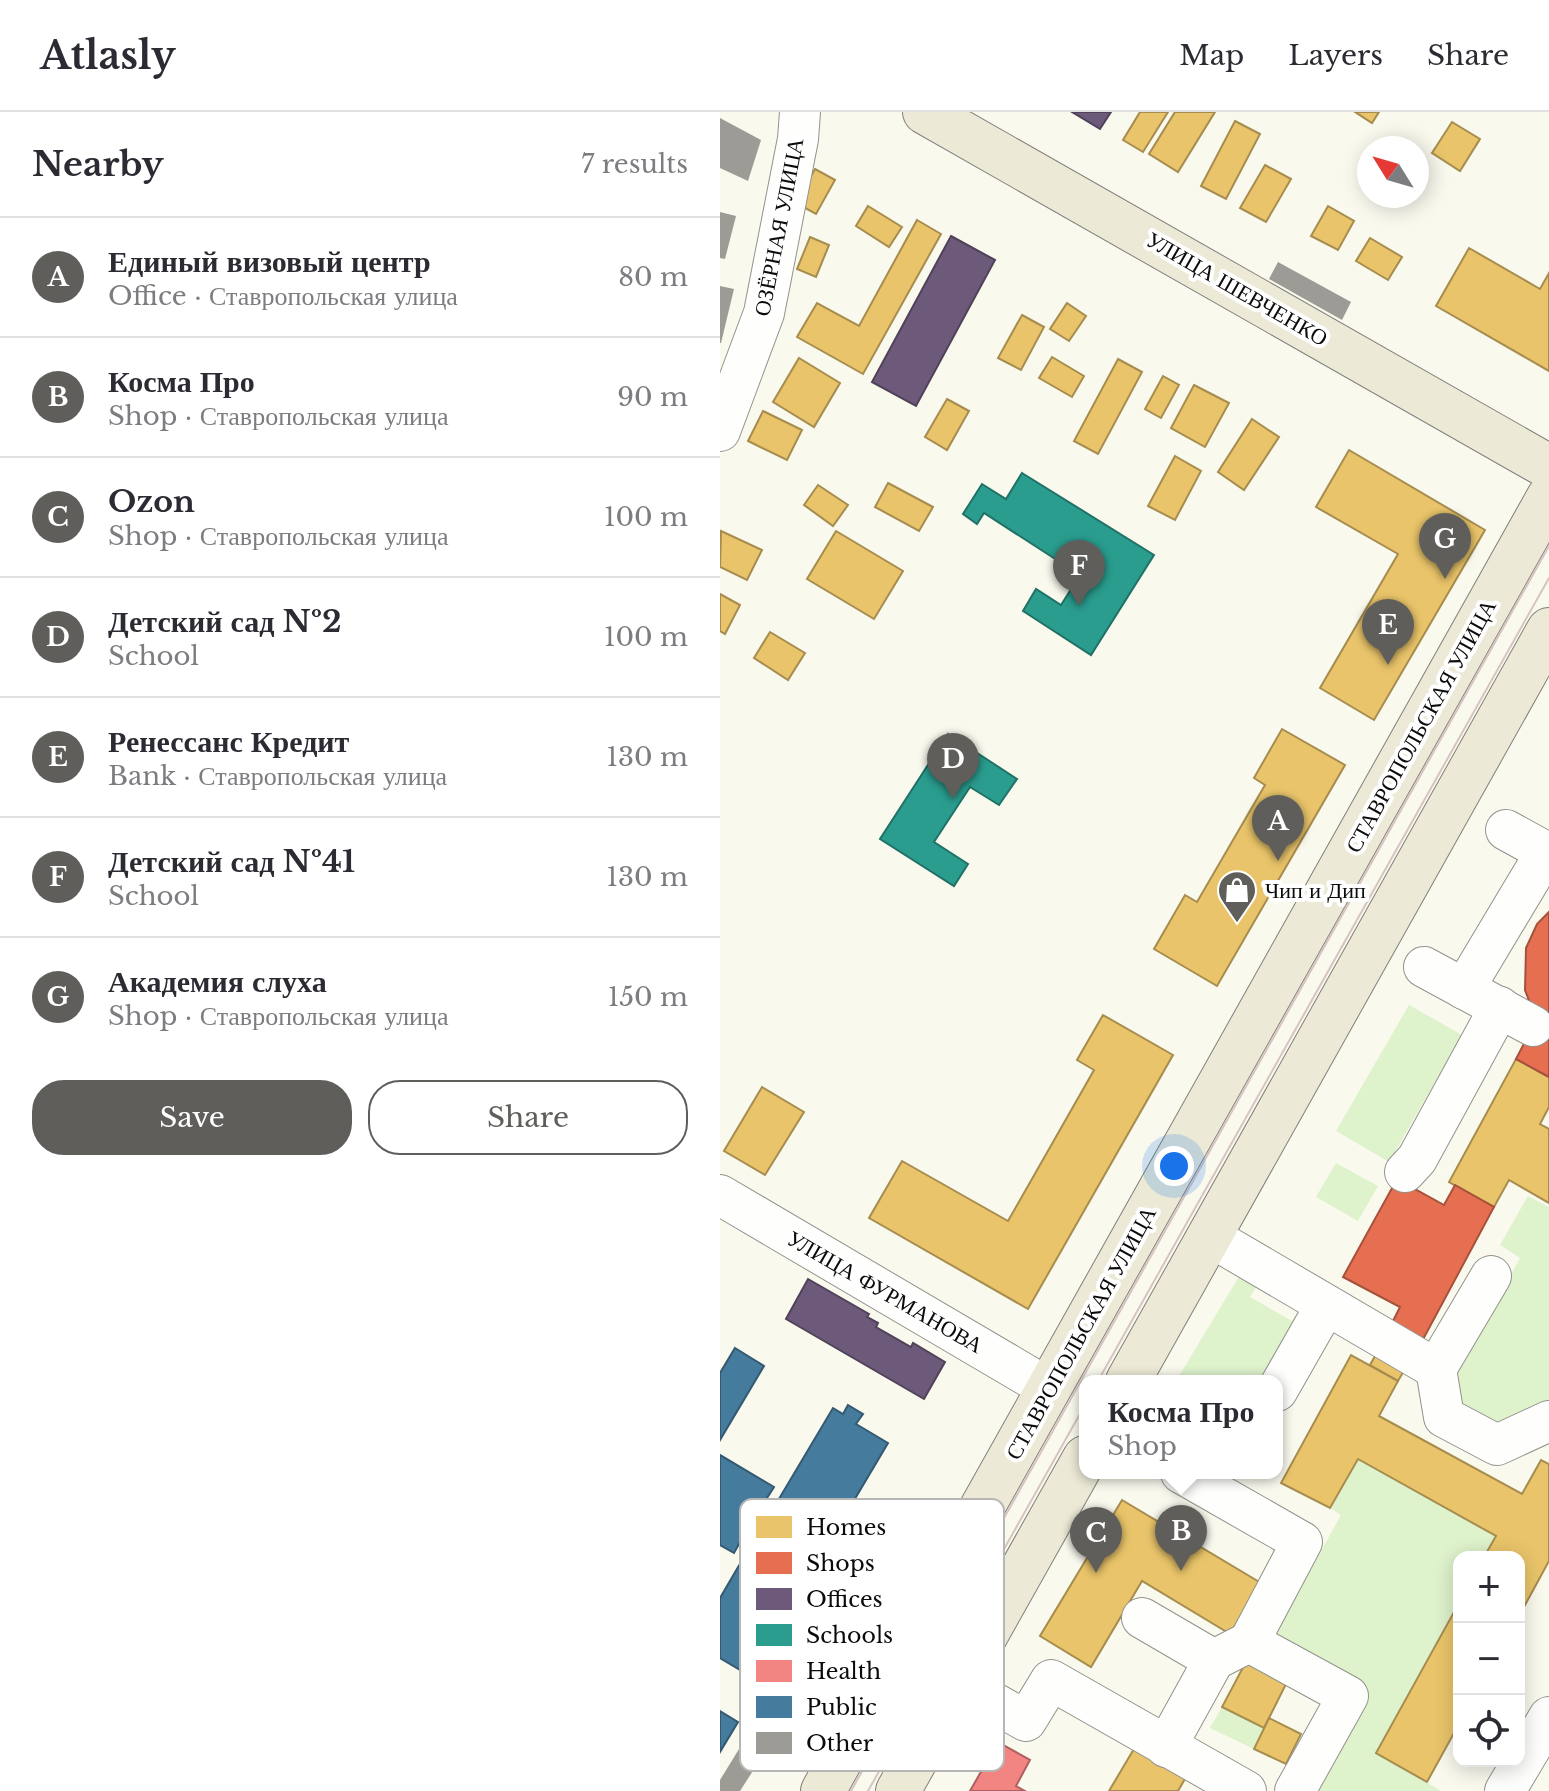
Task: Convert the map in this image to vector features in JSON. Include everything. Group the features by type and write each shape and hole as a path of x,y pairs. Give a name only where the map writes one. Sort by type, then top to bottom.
{"main road":[{"name":"УЛИЦА ШЕВЧЕНКО","path":"925,112 1549,467"},
{"name":"СТАВРОПОЛЬСКАЯ УЛИЦА","path":"988,1499 1549,497"},
{"path":"1131,1375 1549,630"},
{"path":"1004,1603 1079,1469"},
{"name":"СТАВРОПОЛЬСКАЯ УЛИЦА","path":"823,1791 834,1771"},
{"path":"898,1791 909,1771"}],"street":[{"name":"ОЗЁРНАЯ УЛИЦА","path":"720,431 764,313 798,139 800,112"},
{"path":"1464,989 1546,852 1506,830"},
{"path":"1405,1172 1517,1017 1424,967"},
{"name":"УЛИЦА ФУРМАНОВА","path":"720,1195 1050,1389"},
{"path":"1209,1236 1436,1369"},
{"path":"1491,1276 1436,1369 1444,1417 1497,1445 1549,1421"},
{"path":"1283,1380 1326,1305"},
{"path":"1166,1747 1214,1660 1249,1642 1302,1542 1223,1483"},
{"path":"1142,1618 1214,1660"},
{"path":"1249,1642 1348,1696 1309,1786"},
{"path":"1004,1709 1026,1721 1051,1680 1246,1791"},
{"path":"1505,1791 1546,1728"}],"green space":[{"path":"1409,1005 1462,1035 1389,1162 1336,1131"},
{"path":"1336,1163 1378,1186 1358,1221 1316,1197"},
{"path":"1528,1196 1549,1207 1549,1421 1521,1411 1497,1445 1444,1417 1436,1369 1494,1305 1520,1258 1500,1245"},
{"path":"1249,1260 1267,1270 1250,1297 1292,1321 1309,1295 1279,1375 1180,1375"},
{"path":"1358,1459 1496,1536 1487,1551 1453,1551 1453,1614 1376,1753 1441,1791 1315,1791 1365,1698 1269,1645 1341,1515 1330,1508"},
{"path":"1222,1707 1264,1728 1254,1749 1210,1728"}],"building: Homes":[{"path":"1140,112 1168,112 1143,152 1123,140"},
{"path":"1175,112 1215,112 1178,172 1149,154"},
{"path":"1355,112 1379,112 1372,123"},
{"path":"1235,121 1260,134 1226,199 1201,186"},
{"path":"1452,122 1480,139 1460,171 1432,153"},
{"path":"1265,165 1291,179 1266,222 1240,208"},
{"path":"815,169 835,180 816,214 796,203"},
{"path":"868,206 902,227 889,247 856,226"},
{"path":"1328,206 1354,221 1338,250 1311,236"},
{"path":"917,220 941,234 863,374 797,337 817,303 859,326"},
{"path":"810,237 829,245 816,277 797,269"},
{"path":"1370,238 1402,257 1388,280 1356,261"},
{"path":"1469,248 1540,289 1549,273 1549,371 1436,306"},
{"path":"1067,303 1086,316 1069,341 1050,329"},
{"path":"1022,315 1044,327 1021,370 998,358"},
{"path":"1052,357 1084,376 1072,397 1039,378"},
{"path":"799,358 840,383 814,427 773,402"},
{"path":"1118,359 1142,372 1098,454 1074,441"},
{"path":"1163,376 1179,385 1161,418 1145,409"},
{"path":"1194,385 1229,403 1205,447 1171,428"},
{"path":"947,399 969,411 947,450 925,437"},
{"path":"763,411 802,430 787,460 748,441"},
{"path":"1252,419 1279,437 1244,490 1218,472"},
{"path":"1349,450 1485,530 1374,720 1320,688 1398,554 1316,507"},
{"path":"1175,456 1201,471 1175,520 1148,506"},
{"path":"888,483 933,507 919,531 875,507"},
{"path":"818,485 848,505 833,526 804,505"},
{"path":"721,531 762,550 747,580 720,567"},
{"path":"836,531 903,571 874,619 807,579"},
{"path":"720,594 740,605 725,634 720,631"},
{"path":"770,632 805,653 788,680 754,658"},
{"path":"1282,729 1345,765 1217,986 1154,949 1185,895 1197,902 1265,785 1254,778"},
{"path":"1103,1015 1173,1055 1028,1309 869,1218 902,1161 1008,1221 1094,1070 1077,1060"},
{"path":"1516,1059 1549,1077 1549,1107 1540,1124 1549,1129 1549,1203 1509,1180 1494,1207 1449,1182"},
{"path":"762,1087 804,1112 765,1175 724,1151"},
{"path":"1382,1344 1411,1359 1398,1381 1370,1365"},
{"path":"1351,1355 1398,1381 1379,1416 1522,1494 1541,1460 1549,1464 1549,1561 1525,1605 1525,1551 1487,1551 1496,1536 1358,1459 1330,1508 1281,1483"},
{"path":"1122,1500 1261,1583 1230,1634 1142,1581 1091,1667 1040,1636"},
{"path":"1453,1614 1453,1735 1427,1782 1376,1753"},
{"path":"1249,1656 1289,1678 1264,1728 1222,1707"},
{"path":"1269,1718 1301,1734 1286,1764 1254,1749"},
{"path":"1138,1742 1189,1772 1178,1791 1109,1791"}],"building: Shops":[{"path":"1549,912 1549,1077 1516,1059 1533,1026 1533,1011 1525,990 1526,948 1537,924"},
{"path":"1397,1179 1444,1205 1455,1185 1494,1207 1420,1345 1389,1329 1400,1307 1343,1277"}],"building: Offices":[{"path":"1072,112 1111,112 1100,129"},
{"path":"951,236 995,260 916,406 872,382"},
{"path":"808,1279 869,1314 867,1317 878,1323 876,1327 911,1347 913,1343 945,1362 924,1399 786,1319"}],"building: Schools":[{"path":"1022,473 1154,555 1091,655 1023,611 1036,589 1061,605 1080,575 984,513 977,524 963,514 982,484 1006,499"},
{"path":"948,734 1017,779 999,805 970,787 934,842 968,864 954,886 880,839"}],"building: Health":[{"path":"1004,1745 1030,1760 1016,1786 1025,1791 970,1791 981,1771 1004,1771"}],"building: Public":[{"path":"735,1348 764,1366 720,1440 720,1373"},
{"path":"848,1405 863,1414 856,1424 888,1443 855,1499 779,1499 833,1408 843,1414"},
{"path":"720,1455 774,1487 766,1499 740,1499 740,1542 734,1553 720,1545"},
{"path":"740,1564 740,1670 720,1658 720,1598"},
{"path":"720,1711 738,1722 720,1752"}],"building: Other":[{"path":"720,118 761,140 748,181 720,168"},
{"path":"720,212 736,216 725,259 720,258"},
{"path":"1278,262 1351,302 1342,320 1269,279"},
{"path":"720,286 734,289 721,343 720,343"},
{"path":"740,1747 740,1771 753,1771 740,1791 720,1791 720,1780"}],"tram line":[{"path":"1084,1375 1549,546"},
{"path":"1101,1375 1549,578"},
{"path":"1004,1518 1079,1384"},
{"path":"1004,1549 1079,1416"},
{"path":"851,1791 862,1771"},
{"path":"868,1791 879,1771"}],"place":[{"name":"Академия слуха","path":"1445,579"},
{"name":"Детский сад №41","path":"1079,606"},
{"name":"Ренессанс Кредит","path":"1388,665"},
{"name":"Детский сад №2","path":"953,799"},
{"name":"Единый визовый центр","path":"1278,861"},
{"name":"Чип и Дип","path":"1237,924"},
{"name":"Косма Про","path":"1181,1571"},
{"name":"Ozon","path":"1096,1573"}]}
